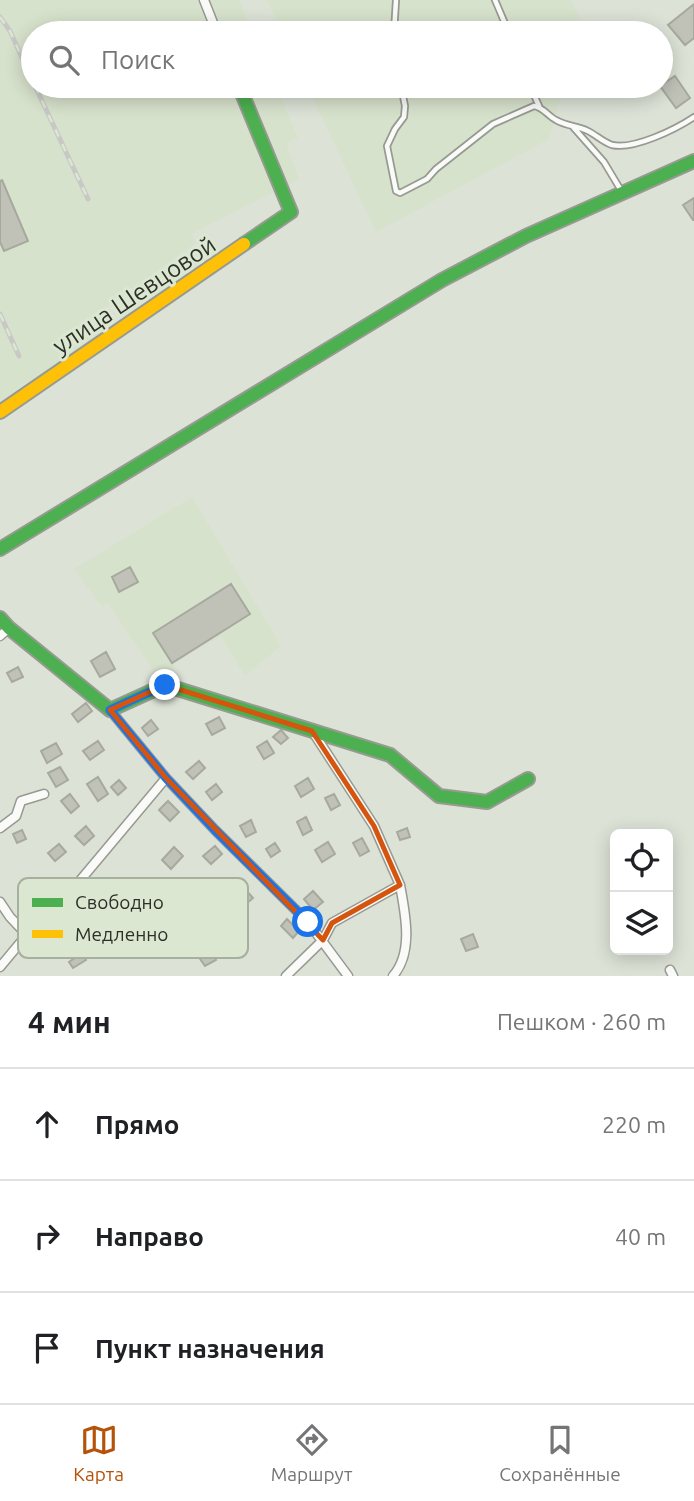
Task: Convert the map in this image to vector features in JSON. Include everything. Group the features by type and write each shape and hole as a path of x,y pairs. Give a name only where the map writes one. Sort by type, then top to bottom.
{"street":[{"path":"204,0 212,21"},
{"name":"улица Шевцовой","path":"0,412 291,212 244,98"},
{"path":"0,549 442,280 526,236 694,161"},
{"path":"0,618 5,632 110,710 166,778 323,940 348,976"},
{"path":"110,710 165,685 390,755 439,796 487,802 528,779"},
{"path":"312,732 374,826 400,885 406,919 406,945 399,970 393,976"},
{"path":"82,878 166,778"},
{"path":"0,828 16,816 21,801 44,794"},
{"path":"286,976 323,940 332,923 400,885"},
{"path":"0,902 18,925"},
{"path":"0,967 18,945"}],"lane":[{"path":"395,21 397,0"},
{"path":"495,0 504,21"},
{"path":"403,98 404,117 387,146 396,191 400,193 427,180 436,169 493,124 534,106 539,107"},
{"path":"535,98 539,107 557,121 588,131 609,144 622,146 676,129 694,117"},
{"path":"572,126 604,163 622,193"}],"highlighted area":[{"path":"165,685 312,731 374,826 400,885 332,923 323,940 166,778 110,710"}],"shaded area":[{"path":"0,0 239,0 248,21 21,21 21,98 281,98 298,138 286,143 299,179 191,234 196,243 92,318 101,336 0,400"},
{"path":"267,0 571,0 580,21 277,21"},
{"path":"313,98 561,98 549,139 376,232"},
{"path":"192,497 281,646 245,676 221,636 175,662 173,668 157,676 108,603 102,607 74,569"}],"building":[{"path":"694,4 694,38 685,45 673,31 673,21"},
{"path":"675,76 690,98 676,108 669,98 673,98"},
{"path":"2,180 28,241 4,251 0,242"},
{"path":"694,198 694,220 693,220 683,205"},
{"path":"130,567 138,582 119,592 112,577"},
{"path":"231,584 250,614 172,663 153,633"},
{"path":"106,652 115,669 100,677 91,661"},
{"path":"18,667 23,677 12,682 7,673"},
{"path":"86,703 92,711 78,722 72,714"},
{"path":"219,717 225,728 212,735 206,724"},
{"path":"151,720 158,729 148,736 142,728"},
{"path":"281,730 288,738 281,744 273,737"},
{"path":"98,741 104,750 90,760 83,751"},
{"path":"267,741 274,753 264,759 257,747"},
{"path":"56,743 62,754 47,763 41,751"},
{"path":"199,761 205,768 193,779 186,772"},
{"path":"60,767 68,780 56,787 48,773"},
{"path":"98,777 108,794 98,801 87,784"},
{"path":"308,778 314,789 301,797 295,786"},
{"path":"119,780 126,788 118,795 111,787"},
{"path":"216,784 222,792 212,800 206,792"},
{"path":"70,794 79,806 71,813 61,801"},
{"path":"334,794 340,805 331,810 325,798"},
{"path":"168,801 179,812 170,821 159,810"},
{"path":"306,817 312,830 303,835 297,822"},
{"path":"251,820 256,832 246,837 240,826"},
{"path":"86,826 94,836 84,845 75,836"},
{"path":"407,828 410,837 400,840 397,832"},
{"path":"22,830 26,839 17,843 13,834"},
{"path":"362,838 369,851 360,856 353,843"},
{"path":"328,842 335,854 322,862 315,850"},
{"path":"275,843 280,851 271,857 266,849"},
{"path":"59,844 66,852 55,861 48,853"},
{"path":"215,846 222,854 211,864 203,856"},
{"path":"174,847 183,856 171,869 162,860"},
{"path":"313,891 323,902 313,910 304,899"},
{"path":"287,919 299,931 293,938 281,926"},
{"path":"473,934 478,947 466,951 461,939"},
{"path":"75,958 86,960 73,968 69,962"},
{"path":"199,958 215,958 216,960 205,966"}],"railway":[{"path":"0,17 21,55"},
{"path":"41,98 88,199"},
{"path":"0,314 19,356"}],"traffic: fast":[{"path":"244,98 291,212 244,244"},
{"path":"0,549 442,280 526,236 694,161"},
{"path":"0,618 110,710 165,685 390,755 439,796 487,802 528,779"}],"traffic: slow":[{"path":"0,412 244,244"}],"route":[{"path":"165,685 110,710 166,778 308,922"}]}
